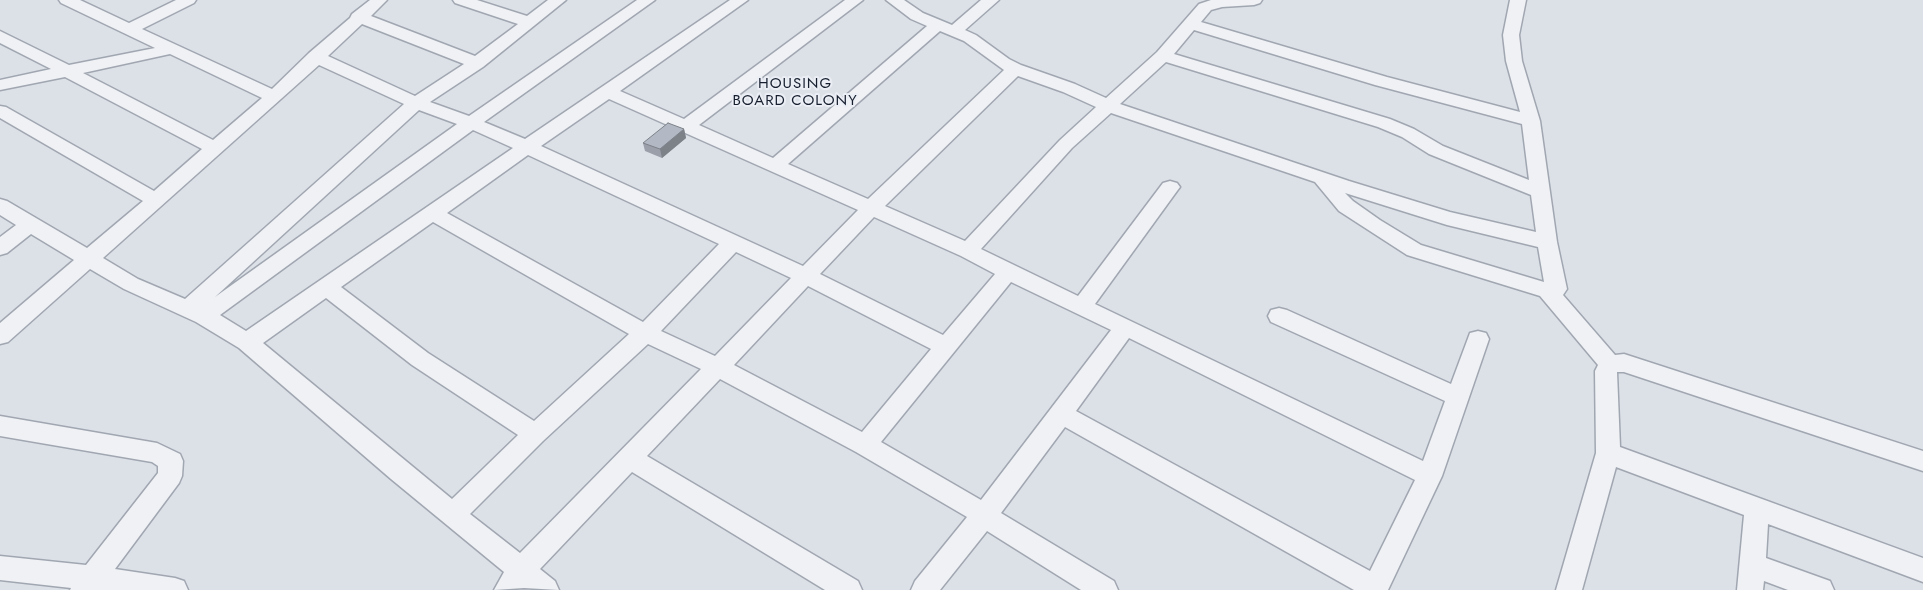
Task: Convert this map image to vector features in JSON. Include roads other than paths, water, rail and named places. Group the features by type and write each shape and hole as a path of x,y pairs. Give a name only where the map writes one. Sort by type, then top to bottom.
{"street":[{"path":"67,0 274,97"},
{"path":"129,29 188,0"},
{"path":"0,336 274,97 358,17 379,0"},
{"path":"461,0 482,3 529,22"},
{"path":"195,313 416,103 477,62 558,0"},
{"path":"195,313 647,0"},
{"path":"247,342 606,91 740,0"},
{"path":"686,126 855,0"},
{"path":"955,30 991,0"},
{"path":"968,251 1066,144 1163,56 1190,24 1199,4 1254,0"},
{"path":"1321,178 1346,206 1414,250 1547,291 1552,292 1556,289 1547,242 1531,120 1513,52 1511,35 1518,0"},
{"path":"899,1 918,16 937,25 955,30 970,38 1003,63 1069,88 1108,106 1321,178 1447,218 1547,242"},
{"path":"358,17 477,62"},
{"path":"1190,24 1372,79 1531,120"},
{"path":"776,166 937,25"},
{"path":"0,36 69,70 214,148"},
{"path":"0,85 172,49"},
{"path":"1163,56 1384,123 1408,133 1436,150 1540,192"},
{"path":"315,57 416,103 471,123 527,147 806,276 945,346"},
{"path":"514,581 629,458 871,208 1015,69"},
{"path":"606,91 968,251 1430,476"},
{"path":"0,112 156,200"},
{"path":"1081,306 1170,187"},
{"path":"0,206 131,284 195,313 247,342 400,472 453,514 514,581 546,590"},
{"path":"432,214 645,333 718,367 865,444 985,515 1005,530 1105,590"},
{"path":"0,248 29,225"},
{"path":"453,514 535,434 645,333 733,242"},
{"path":"865,444 1008,272"},
{"path":"327,287 420,359 535,434"},
{"path":"1547,291 1610,364"},
{"path":"1279,316 1458,397"},
{"path":"924,590 985,515 1125,327"},
{"path":"1062,414 1374,589 1430,476 1478,339"},
{"path":"1610,364 1624,363 1923,462"},
{"path":"1569,590 1608,452 1606,371 1610,364"},
{"path":"0,426 157,453 171,461 170,476 88,584"},
{"path":"1608,452 1923,570"},
{"path":"629,458 849,590"},
{"path":"1757,508 1751,577 1821,590"},
{"path":"0,568 88,584 175,590"}],"district":[{"name":"HOUSING BOARD COLONY","path":"795,92"}]}
